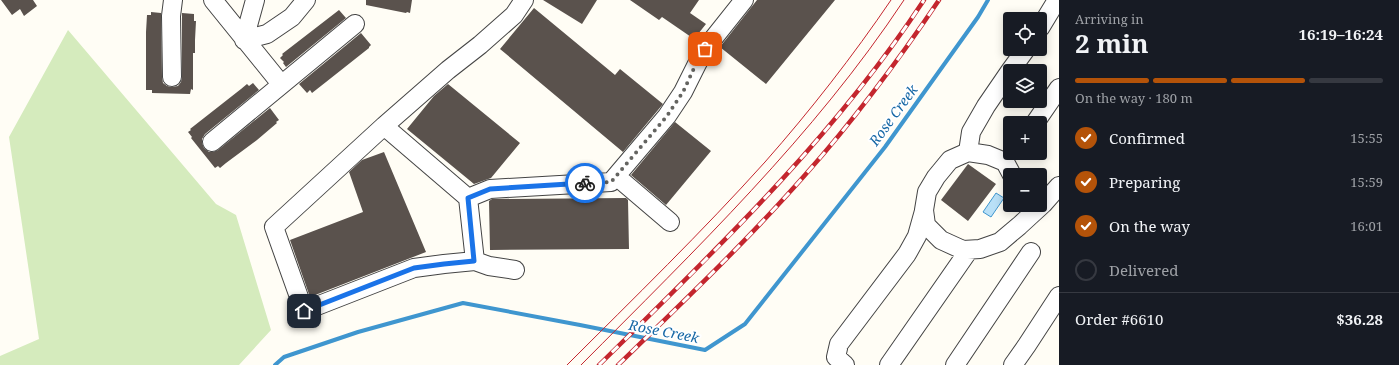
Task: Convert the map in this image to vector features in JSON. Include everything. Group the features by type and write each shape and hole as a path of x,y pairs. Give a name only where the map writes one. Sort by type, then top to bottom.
{"street":[{"path":"172,77 171,16 174,0"},
{"path":"213,0 281,84"},
{"path":"244,40 255,0"},
{"path":"244,40 268,34 292,17 306,0"},
{"path":"515,270 490,266 474,261 414,268 304,311 274,227 384,126 514,15 524,0"},
{"path":"468,198 490,189 611,182 667,116 683,92 705,49 744,0"},
{"path":"1047,16 1056,0"},
{"path":"212,142 355,24"},
{"path":"968,152 971,132 1003,81"},
{"path":"1040,116 1059,88"},
{"path":"384,126 468,198 474,261"},
{"path":"845,365 836,357 839,344 907,254 917,236 927,192 936,177 950,160 968,152 988,155 1010,163"},
{"path":"616,176 670,222"},
{"path":"924,210 926,225 941,240 963,250 980,249 1000,242 1043,204 1059,186"},
{"path":"1019,226 1025,212"},
{"path":"889,365 969,250"},
{"path":"955,365 1032,252"},
{"path":"1013,365 1059,296"}],"green space":[{"path":"68,30 216,204 236,215 271,330 239,365 0,365 0,356 39,339 9,137"}],"water":[{"path":"996,193 1003,197 991,217 983,212"}],"building":[{"path":"1,0 33,0 37,6 24,16 20,9 12,15"},
{"path":"366,0 412,0 410,13 406,13 366,5"},
{"path":"543,0 597,0 582,24"},
{"path":"630,0 699,0 690,13 706,24 694,39 662,17 659,20"},
{"path":"757,0 835,0 766,84 720,47"},
{"path":"534,8 615,75 620,69 663,104 623,152 500,49"},
{"path":"339,10 346,18 286,67 280,58 283,55 282,54"},
{"path":"151,12 161,13 162,77 163,83 172,87 178,86 182,77 182,13 194,14 194,21 196,21 195,53 193,53 193,90 191,89 190,94 152,93 152,90 146,90 147,15 151,15"},
{"path":"361,33 371,45 369,48 312,93 310,90 307,93 299,84"},
{"path":"253,83 259,90 205,134 202,139 204,148 209,152 218,150 270,108 279,120 257,140 220,168 218,166 215,168 191,138 192,137 188,132 247,84 249,86"},
{"path":"448,84 520,143 491,178 474,184 407,129 434,96"},
{"path":"675,122 711,151 666,205 631,175"},
{"path":"384,152 426,252 310,297 290,240 363,212 349,172 362,160"},
{"path":"968,164 996,184 968,221 941,200"},
{"path":"626,198 628,200 629,249 490,250 489,201 492,199"}],"waterway":[{"name":"Rose Creek","path":"275,365 284,357 358,332 463,303 705,350 745,324 885,147 978,17 988,0"}],"tram line":[{"path":"567,365 692,239 765,162 831,83 891,0"},
{"path":"581,365 710,235 792,145 832,98 869,50 904,0"}],"railway":[{"path":"599,365 729,236 812,146 852,99 924,0"},
{"path":"618,365 737,248 805,175 875,90 939,0"}],"way so far":[{"path":"585,183 611,182 667,116 683,92 705,49"}],"route":[{"path":"304,311 414,268 474,261 468,198 490,189 585,183"}]}
